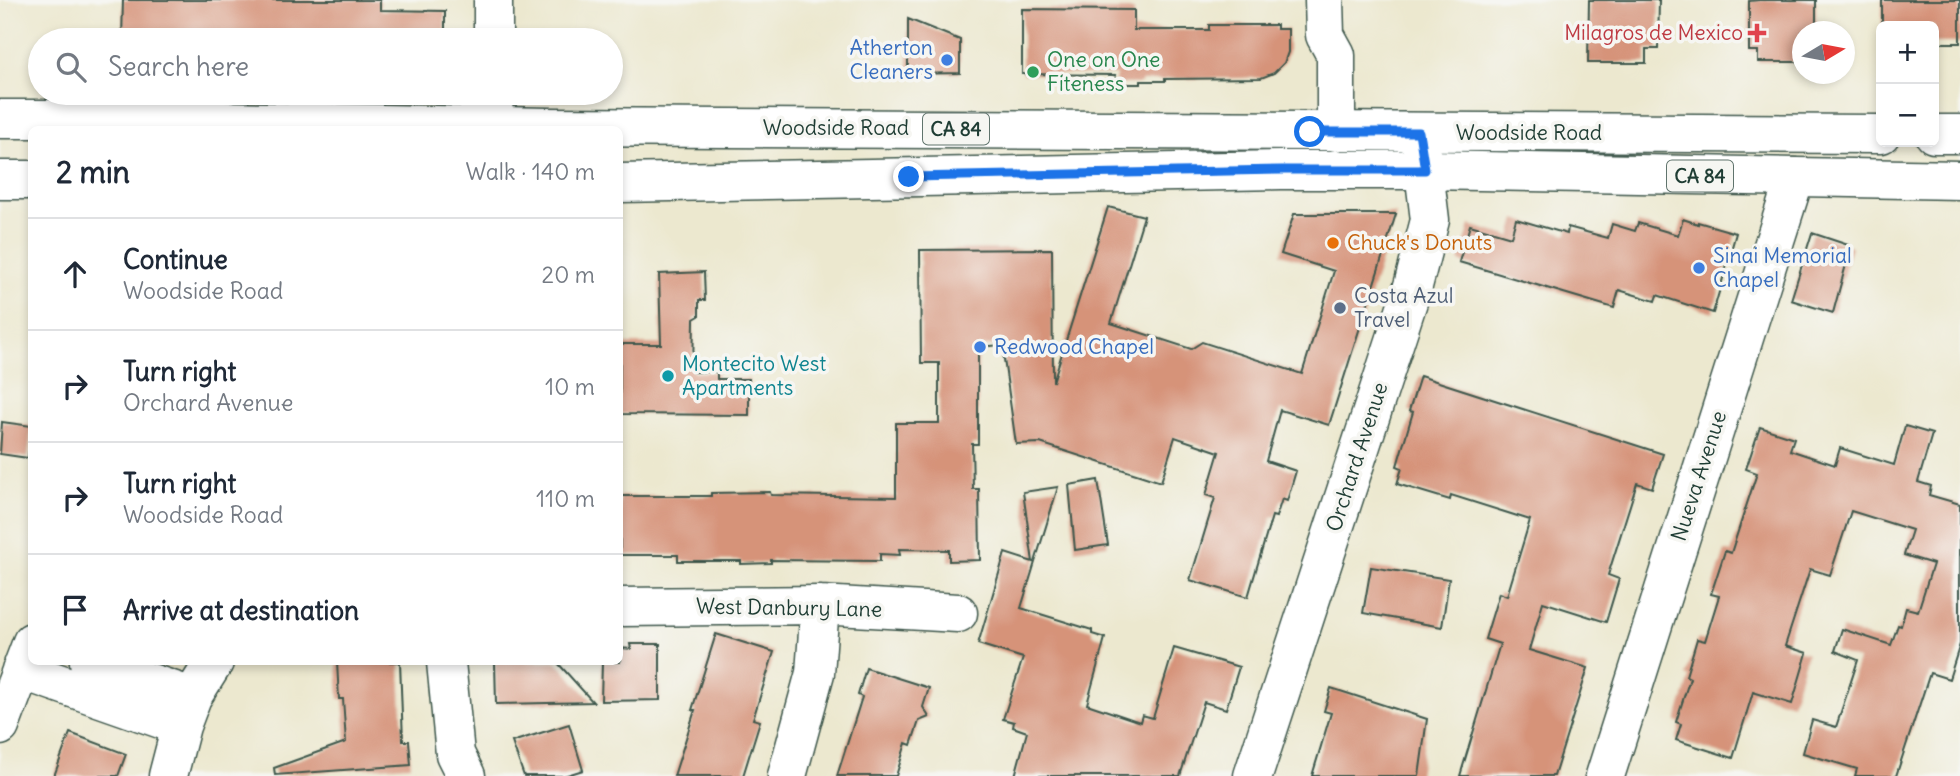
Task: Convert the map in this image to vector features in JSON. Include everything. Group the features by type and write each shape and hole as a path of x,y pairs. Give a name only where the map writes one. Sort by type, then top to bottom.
{"main road":[{"path":"493,0 493,28"},
{"path":"1323,132 1336,55 1324,17"},
{"name":"Woodside Road","path":"0,119 493,116 1323,132 1876,134"},
{"name":"Orchard Avenue","path":"1253,776 1413,286 1430,220 1419,132"},
{"path":"1939,134 1960,134"},
{"name":"Woodside Road","path":"623,183 1281,170 1425,170 1960,180"},
{"name":"Nueva Avenue","path":"1605,776 1795,177"},
{"path":"0,180 28,180"},
{"path":"787,776 815,673 820,605"},
{"name":"West Danbury Lane","path":"623,607 820,605 958,613"},
{"path":"0,726 26,656"},
{"path":"52,665 186,712"},
{"path":"95,665 186,712"},
{"path":"168,776 186,712 212,665"},
{"path":"446,665 455,754 466,776"}],"building":[{"path":"123,0 380,0 380,10 445,11 445,28 122,28"},
{"path":"1589,0 1659,0 1658,49 1646,49 1646,63 1588,63"},
{"path":"1816,0 1816,21 1792,21 1792,62 1758,62 1758,51 1749,51 1749,1"},
{"path":"1882,0 1960,0 1960,43 1939,43 1939,21 1882,21"},
{"path":"1022,9 1134,10 1134,30 1209,30 1209,25 1277,25 1277,29 1288,29 1288,52 1284,63 1274,73 1261,78 1165,79 1141,81 1141,84 1114,84 1116,75 1022,74"},
{"path":"908,19 960,40 960,73 908,74"},
{"path":"1108,207 1144,216 1111,323 1191,349 1202,342 1302,374 1334,271 1281,254 1294,214 1396,214 1329,425 1280,410 1266,461 1296,471 1287,501 1282,499 1276,517 1272,516 1248,597 1190,580 1215,498 1206,495 1219,452 1175,437 1161,482 1040,443 1016,444 1002,345 978,347 978,444 972,444 973,489 979,489 980,560 949,561 949,550 899,549 900,555 880,554 880,561 771,560 771,563 741,564 741,561 678,561 678,555 623,555 623,496 711,496 711,493 770,492 771,495 896,497 896,423 939,423 939,363 921,363 920,250 1052,249 1053,382"},
{"path":"1516,219 1567,234 1568,227 1608,238 1612,224 1635,231 1638,223 1678,235 1683,219 1736,233 1713,313 1657,295 1655,301 1619,290 1614,308 1459,262 1470,225 1511,237"},
{"path":"1812,233 1851,246 1833,313 1791,300"},
{"name":"Montecito West Apartments","path":"704,272 705,300 699,300 699,316 694,319 693,372 717,372 717,379 749,379 749,415 623,414 623,344 661,344 659,274"},
{"path":"1420,376 1663,454 1652,488 1637,483 1608,575 1619,579 1606,622 1543,602 1529,650 1588,668 1554,776 1460,776 1500,644 1485,639 1499,593 1507,596 1530,520 1451,495 1450,500 1397,484 1402,468 1397,466 1413,412 1409,411"},
{"path":"2,422 28,425 28,458 0,454"},
{"path":"1905,426 1932,434 1918,482 1931,486 1929,495 1960,504 1960,644 1949,679 1930,673 1896,776 1855,776 1857,769 1803,753 1812,720 1836,727 1858,660 1835,651 1842,629 1891,645 1898,625 1901,626 1906,608 1918,611 1933,564 1904,555 1912,530 1851,511 1830,575 1810,569 1785,646 1807,653 1792,704 1753,692 1733,758 1676,740 1681,724 1676,722 1690,678 1686,676 1697,639 1705,641 1719,596 1711,594 1725,551 1731,553 1757,473 1746,469 1760,427 1794,438 1790,450 1835,465 1840,448 1894,465"},
{"path":"1098,480 1108,545 1075,550 1069,485"},
{"path":"1058,487 1021,608 1092,630 1092,634 1105,638 1087,704 1140,722 1142,715 1153,718 1174,648 1239,667 1226,709 1204,702 1180,776 1015,776 1027,732 1013,727 1014,722 1003,719 1023,658 978,644 1005,553 1033,562 1023,492"},
{"path":"1371,567 1449,579 1442,627 1363,613"},
{"path":"716,634 774,652 753,719 760,721 743,776 674,776 695,710 692,710"},
{"path":"630,644 660,644 660,700 601,701 602,665 623,665 623,648 631,649"},
{"path":"337,665 400,665 403,741 409,741 411,765 275,775 274,768 346,742 343,699 339,699"},
{"path":"495,665 560,665 593,702 496,704"},
{"path":"866,668 929,688 923,707 929,717 919,721 911,745 906,743 896,776 837,776 862,697 858,695"},
{"path":"1331,688 1427,719 1419,776 1312,776 1331,713 1324,711"},
{"path":"569,724 583,770 564,776 524,776 512,742"},
{"path":"70,733 126,754 118,776 54,776"}],"place":[{"name":"Milagros de Mexico","path":"1757,33"},
{"name":"Atherton Cleaners","path":"947,60"},
{"name":"One on One Fiteness","path":"1033,72"},
{"name":"Chuck's Donuts","path":"1333,243"},
{"name":"Sinai Memorial Chapel","path":"1699,268"},
{"name":"Costa Azul Travel","path":"1340,308"},
{"name":"Redwood Chapel","path":"980,347"},
{"name":"Montecito West Apartments","path":"668,376"}],"route":[{"path":"909,177 1425,170 1419,132 1310,132"}]}
